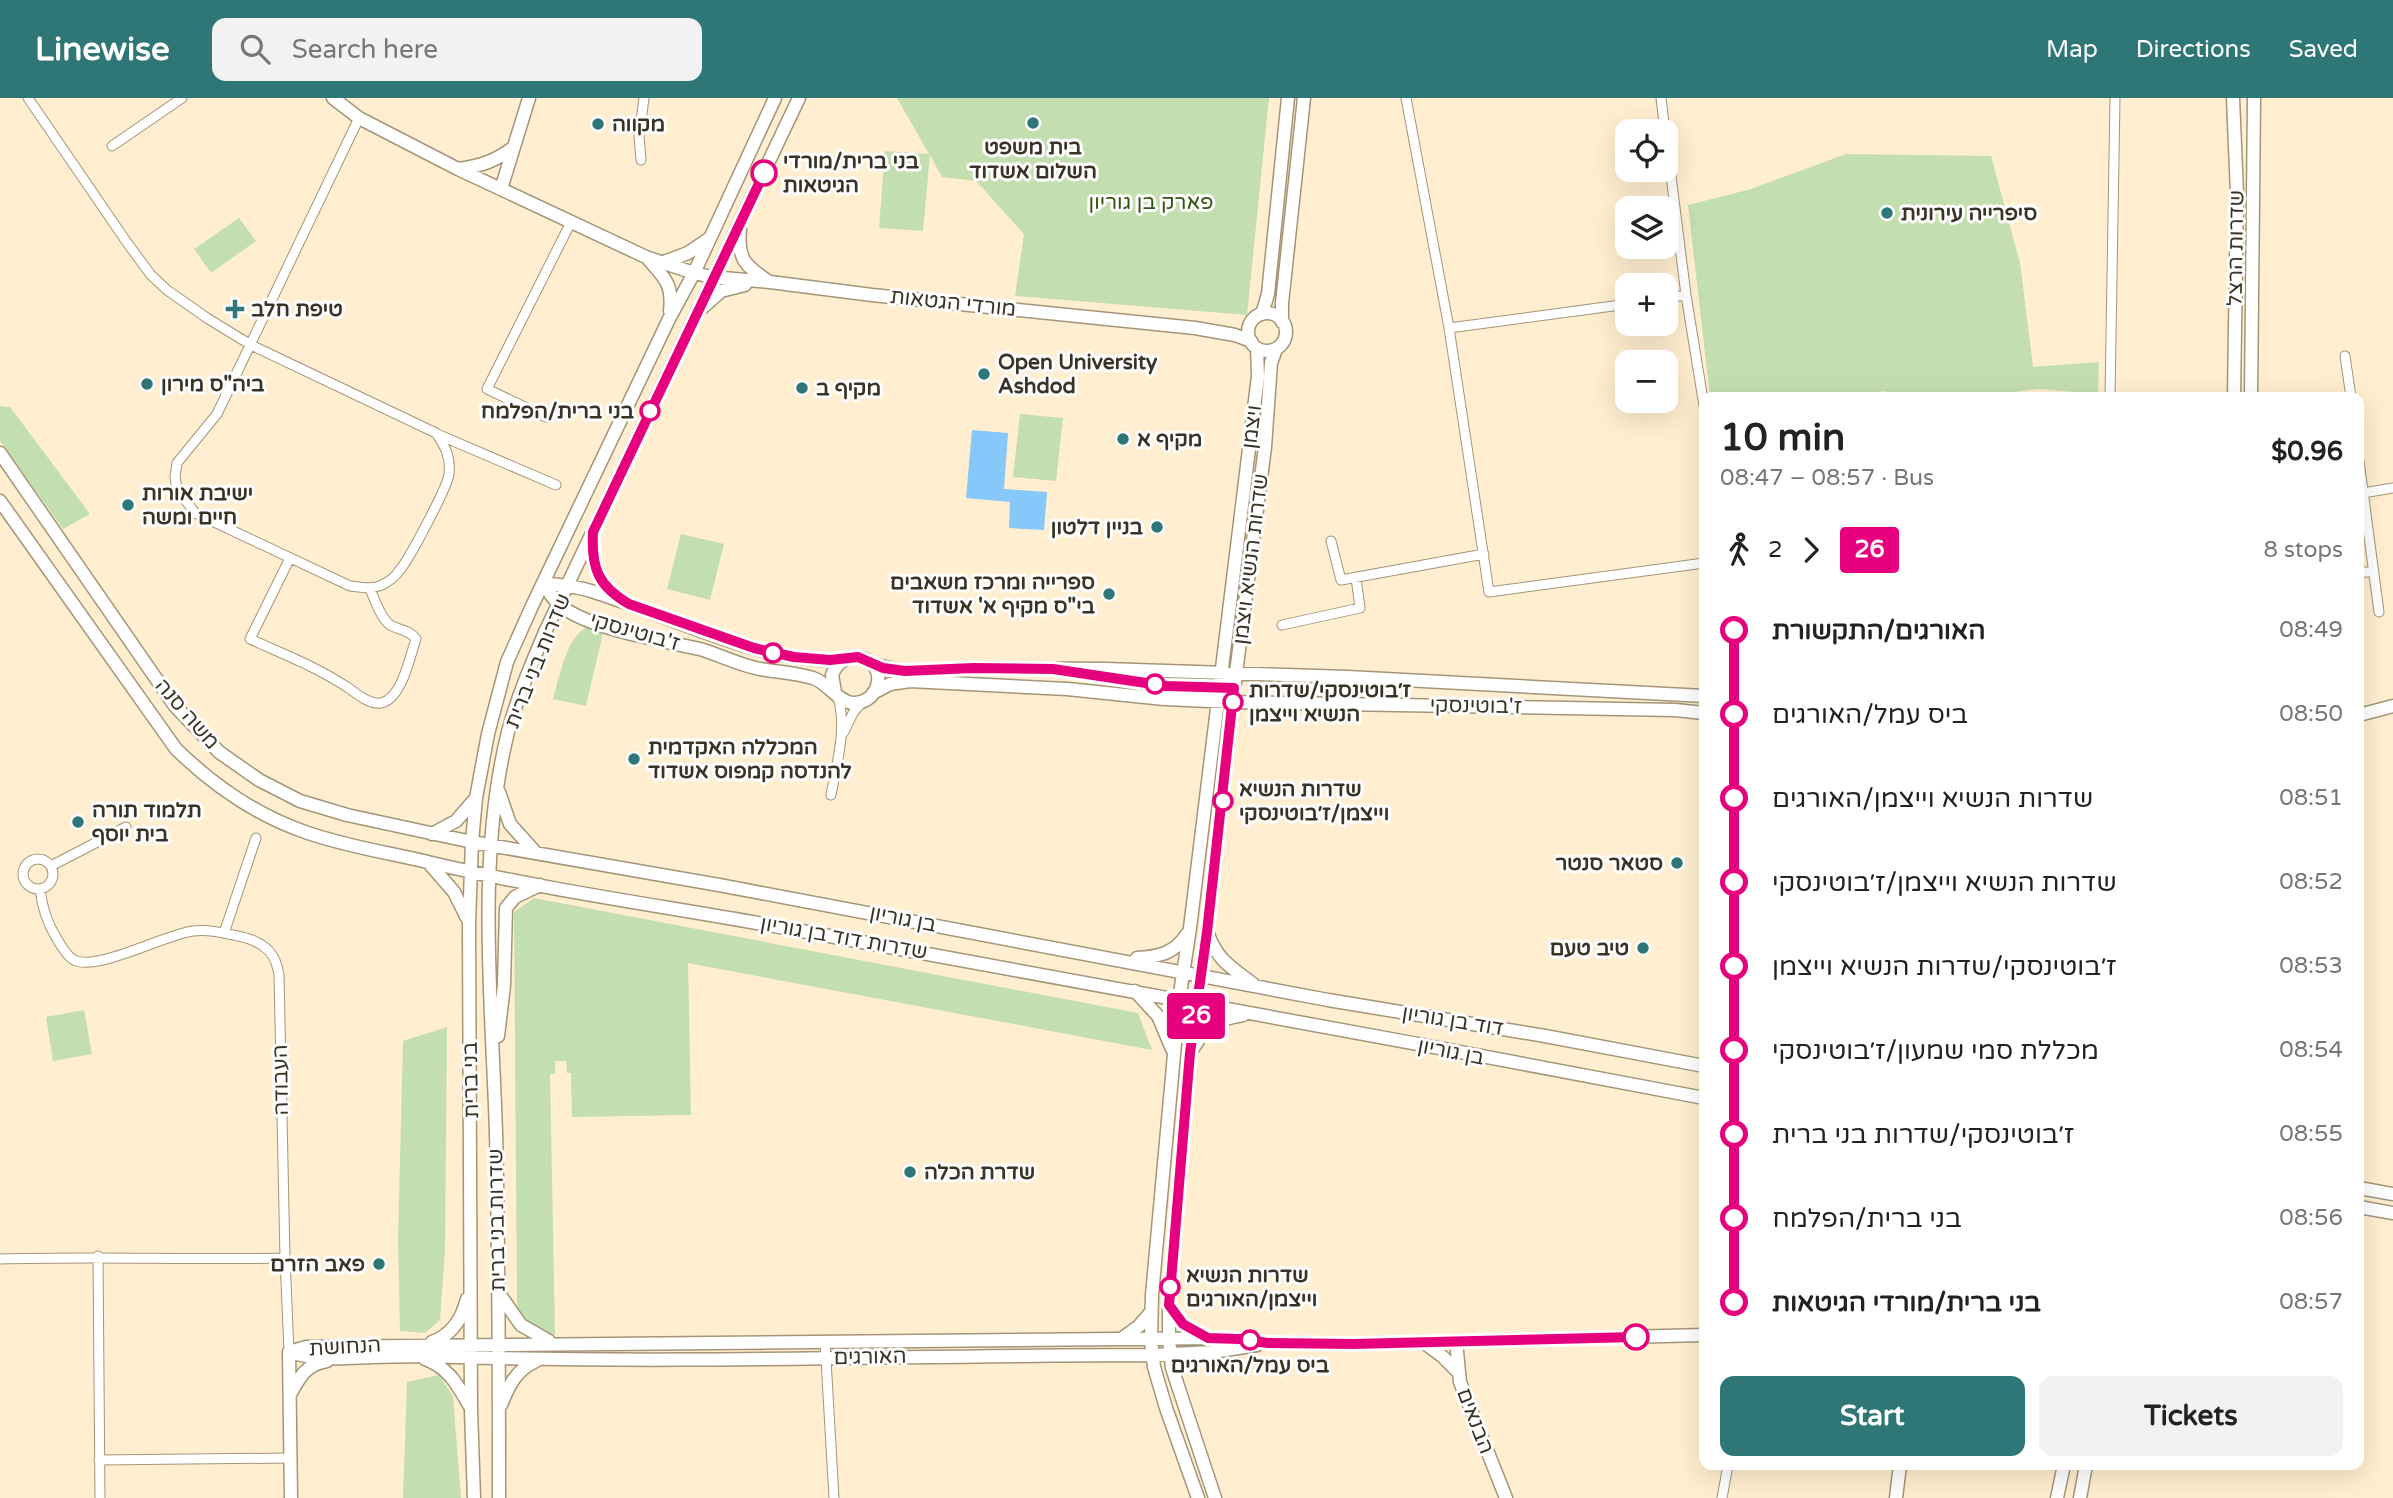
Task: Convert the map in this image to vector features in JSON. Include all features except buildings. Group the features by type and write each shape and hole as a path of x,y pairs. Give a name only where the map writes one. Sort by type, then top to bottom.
{"street":[{"path":"28,98 128,244 151,275 167,290 251,345 436,433 556,485"},
{"path":"112,146 182,98"},
{"name":"מורדי הגטאות","path":"333,98 359,118 458,169 646,257 694,273 872,295 1195,328 1235,335 1254,345"},
{"path":"501,189 529,98"},
{"path":"641,160 639,136 644,98"},
{"path":"694,273 775,98"},
{"name":"שדרות בני ברית","path":"498,1359 494,1052 490,980 491,875 498,787 509,731 537,652 712,277 799,98"},
{"path":"1288,98 1268,294 1248,331 1254,345 1267,351 1276,349 1285,337 1282,303 1304,98"},
{"path":"1406,98 1449,328 1489,592 1699,565"},
{"path":"1661,98 1664,119"},
{"path":"2110,392 2115,98"},
{"name":"שדרות הרצל","path":"2233,98 2238,194 2234,392"},
{"name":"שדרות הרצל","path":"2251,392 2254,98"},
{"path":"359,118 216,414 177,463 177,489 195,513 350,586 370,589 384,584 399,572 444,489 450,471 449,457 436,433"},
{"path":"458,169 498,160 514,147"},
{"path":"1672,182 1686,296 1702,392"},
{"path":"546,418 486,389 571,222"},
{"path":"740,224 738,243 741,255 749,268 769,282"},
{"path":"661,263 688,253 710,238"},
{"path":"646,257 667,281 670,289 669,319"},
{"name":"שדרות בני ברית","path":"543,583 669,319 694,273"},
{"path":"696,314 721,291 769,282"},
{"path":"1678,297 1686,296"},
{"path":"1449,328 1615,306"},
{"path":"1257,318 1271,314 1282,321"},
{"name":"מורדי הגטאות","path":"1195,328 1236,325 1257,318"},
{"name":"ויצמן","path":"1221,673 1258,376 1254,345"},
{"name":"שדרות הנשיא ויצמן","path":"1215,1498 1176,1385 1168,1340 1169,1305 1190,1053 1265,447 1270,372 1276,349"},
{"path":"2345,356 2350,392"},
{"name":"משה סנה","path":"0,453 175,706 219,751 259,780 300,801 347,815 492,846"},
{"path":"2364,493 2393,488"},
{"path":"2364,500 2379,612"},
{"name":"משה סנה","path":"0,501 176,749 196,769 240,802 264,816 334,841 470,872"},
{"path":"593,532 592,553 597,572 605,587 614,596 629,604"},
{"path":"1331,541 1341,580 1484,554"},
{"path":"290,558 250,639 328,674 369,701 381,703 392,697 401,686 416,639 413,634 389,624 381,614 370,589"},
{"path":"2364,572 2374,571"},
{"path":"1282,625 1360,608 1356,578"},
{"path":"469,923 476,798 488,734 507,662 543,583"},
{"name":"ז'בוטינסקי","path":"543,583 588,590 754,648 808,659 843,660"},
{"name":"ז'בוטינסקי","path":"543,583 559,604 577,615 648,638 703,650 758,669 817,679 836,693"},
{"path":"831,795 847,722 862,702 873,693 878,678 872,664 858,657 843,660 832,675 842,721 842,737"},
{"name":"ז'בוטינסקי","path":"872,664 905,671 999,668 1236,673 1699,695"},
{"name":"שדרות הנשיא ויצמן","path":"1198,1498 1166,1408 1152,1355 1151,1312 1173,1052 1191,928 1221,673"},
{"name":"ז'בוטינסקי","path":"873,693 890,684 910,681 1067,689 1218,702 1699,712"},
{"path":"836,693 849,702 862,702"},
{"path":"2364,709 2393,706"},
{"path":"2364,714 2393,706"},
{"path":"498,787 510,824 536,854"},
{"path":"432,834 456,821 476,798"},
{"path":"40,889 52,880 51,866 126,827"},
{"path":"225,933 256,838"},
{"name":"שדרות דוד בן גוריון","path":"492,846 808,901"},
{"name":"העבודה","path":"51,866 44,860 34,859 23,869 23,874 26,884 40,889 51,929 73,959 81,962 109,958 191,931 225,933 257,942 267,947 278,965 291,1498"},
{"path":"428,862 454,892 469,923"},
{"name":"שדרות דוד בן גוריון","path":"470,872 1197,1004"},
{"path":"494,1052 502,1009 506,908 510,901 522,892 540,885"},
{"name":"בן גוריון","path":"808,901 1121,960"},
{"name":"בני ברית","path":"469,923 472,1278"},
{"path":"1121,960 1156,957 1169,952 1180,946 1191,928"},
{"path":"1207,932 1214,951 1222,960 1256,987"},
{"path":"1121,960 1201,975"},
{"name":"דוד בן גוריון","path":"1201,975 1699,1065"},
{"path":"1135,991 1158,1016 1173,1052"},
{"name":"בן גוריון","path":"1197,1004 1699,1097"},
{"path":"1190,1053 1212,1023 1249,1013"},
{"path":"2364,1189 2393,1194"},
{"path":"2364,1208 2393,1213"},
{"path":"0,1259 98,1256 285,1258"},
{"path":"98,1256 100,1498"},
{"path":"471,1410 447,1371 416,1350 440,1339 453,1328 462,1314 472,1278"},
{"name":"שדרות בני ברית","path":"472,1278 471,1410 474,1498"},
{"path":"499,1294 521,1325 556,1344"},
{"path":"1169,1305 1183,1324 1208,1338"},
{"path":"1121,1339 1139,1326 1151,1312"},
{"name":"האורגים","path":"498,1343 970,1342 1208,1338 1268,1343 1423,1342 1699,1335"},
{"name":"הבנאים","path":"1456,1341 1458,1372 1463,1391 1506,1498"},
{"path":"825,1342 834,1498"},
{"path":"1423,1342 1458,1372"},
{"name":"הנחושת","path":"289,1352 303,1357 344,1358 471,1343 498,1343"},
{"name":"האורגים","path":"471,1358 539,1360 1152,1355 1233,1350 1268,1343"},
{"name":"הנחושת","path":"289,1352 306,1347 416,1350 471,1358"},
{"path":"290,1397 305,1370 315,1363 344,1358"},
{"path":"498,1359 499,1498"},
{"path":"499,1412 514,1378 524,1367 539,1360"},
{"path":"99,1460 290,1458"},
{"path":"1722,1498 1727,1470"},
{"path":"1896,1498 1899,1470"},
{"path":"2057,1498 2062,1470"},
{"path":"2080,1498 2085,1470"}],"green space":[{"name":"פארק בן גוריון","path":"897,98 1269,98 1247,315 1015,296 1024,234 976,181 942,177 930,155 923,231 879,228 885,151 929,154"},
{"path":"1846,154 1991,156 2020,263 2033,367 2099,362 2098,392 2039,389 2014,392 1709,392 1688,205 1751,189"},
{"path":"239,218 256,241 211,273 194,249"},
{"path":"0,406 10,407 90,514 63,529 0,441"},
{"path":"1020,414 1063,418 1056,481 1013,477"},
{"path":"681,534 724,544 710,600 667,589"},
{"path":"589,626 603,633 586,706 553,699 569,647 581,631"},
{"path":"534,898 1138,1013 1152,1050 688,963 691,1115 572,1117 571,1073 567,1073 566,1061 555,1061 555,1074 550,1074 555,1335 549,1334 526,1321 517,1304 514,912"},
{"path":"84,1010 92,1054 53,1061 46,1017"},
{"path":"447,1027 445,1250 440,1320 425,1333 400,1331 398,1239 403,1041"},
{"path":"439,1375 453,1396 461,1498 403,1498 407,1382"}],"water":[{"path":"972,430 1008,433 1004,489 1047,492 1044,530 1009,528 1010,502 966,498"}],"bus line":[{"name":"26","path":"764,173 712,277 593,532 593,561 605,587 614,596 629,604 780,655 818,660 858,657 896,671 1053,669 1166,686 1234,688 1207,932 1190,1053 1169,1305 1183,1324 1208,1338 1268,1343 1353,1344 1636,1337"}],"place":[{"name":"בית משפט השלום אשדוד","path":"1033,123"},
{"name":"מקווה","path":"598,124"},
{"name":"בני ברית/מורדי הגיטאות","path":"764,173"},
{"name":"סיפרייה עירונית","path":"1887,213"},
{"name":"טיפת חלב","path":"235,309"},
{"name":"Open University Ashdod","path":"984,374"},
{"name":"ביה\"ס מירון","path":"147,384"},
{"name":"מקיף ב","path":"802,388"},
{"name":"בני ברית/הפלמח","path":"650,411"},
{"name":"מקיף א","path":"1123,439"},
{"name":"ישיבת אורות חיים ומשה","path":"128,505"},
{"name":"בניין דלטון","path":"1157,527"},
{"name":"ספרייה ומרכז משאבים בי\"ס מקיף א' אשדוד","path":"1109,594"},
{"name":"ז׳בוטינסקי/שדרות הנשיא וייצמן","path":"1233,702"},
{"name":"המכללה האקדמית להנדסה קמפוס אשדוד","path":"634,759"},
{"name":"שדרות הנשיא וייצמן/ז׳בוטינסקי","path":"1223,801"},
{"name":"תלמוד תורה בית יוסף","path":"78,822"},
{"name":"סטאר סנטר","path":"1677,863"},
{"name":"טיב טעם","path":"1643,948"},
{"name":"שדרת הכלה","path":"910,1172"},
{"name":"פאב הזרם","path":"379,1264"},
{"name":"שדרות הנשיא וייצמן/האורגים","path":"1170,1287"},
{"name":"ביס עמל/האורגים","path":"1250,1340"}]}
